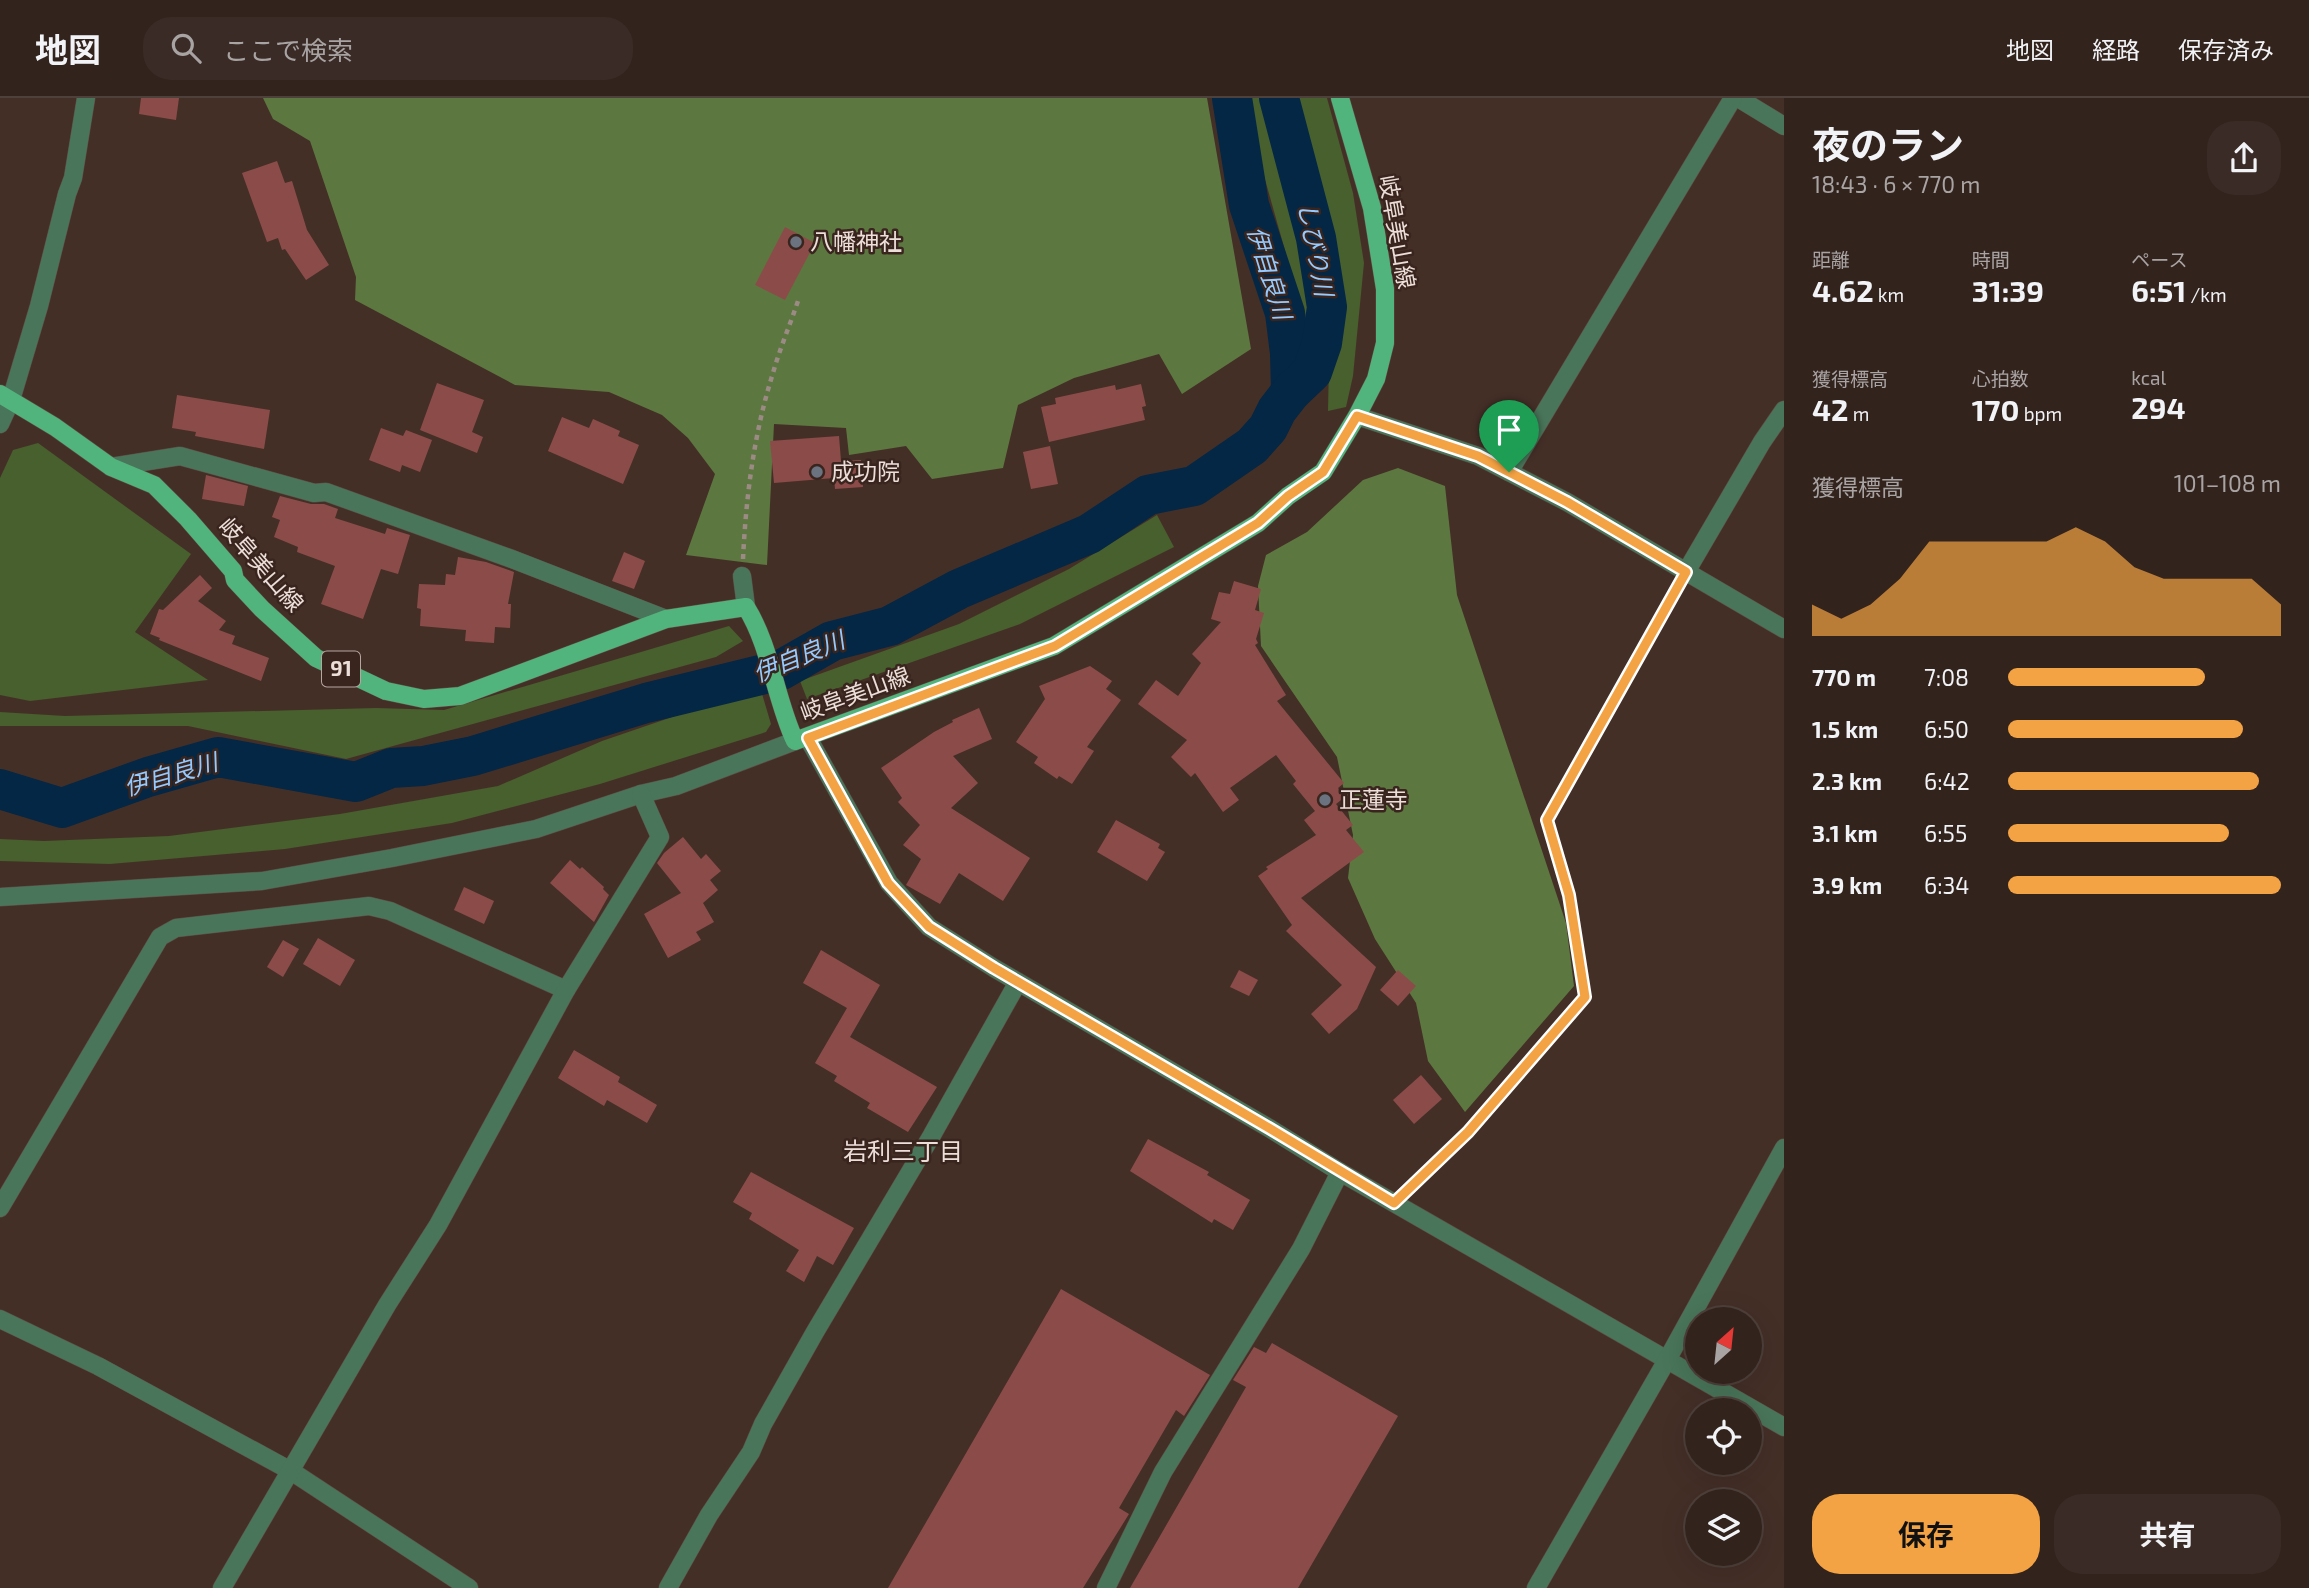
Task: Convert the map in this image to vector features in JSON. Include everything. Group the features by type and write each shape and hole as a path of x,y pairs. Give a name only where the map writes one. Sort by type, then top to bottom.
{"main road":[{"name":"岐阜美山線","path":"6,397 55,427 111,467 154,485 188,519 233,571 235,580 262,609 316,658 386,691 424,699 460,696 666,619 747,607 756,623 786,721 802,740 1055,646 1258,523 1288,496 1323,472 1376,379 1385,343 1385,289 1371,208 1340,98"}],"street":[{"path":"0,424 6,397 39,306 67,194 74,178 86,98"},
{"path":"1509,472 1735,98 1784,126"},
{"path":"1686,572 1762,442 1784,411"},
{"path":"1357,416 1466,451 1509,472 1567,502 1784,629"},
{"path":"111,467 180,456 314,493 326,492 512,559 666,619"},
{"path":"742,576 747,607"},
{"path":"0,897 262,881 536,829 641,794 676,786 802,740 888,883 929,927 1339,1172 1784,1427"},
{"path":"222,1588 387,1305 438,1225 566,990 660,837 641,794"},
{"path":"0,1208 160,936 176,928 369,906 390,911 566,990"},
{"path":"668,1588 709,1515 751,1452 763,1424 815,1332 932,1135 1018,982"},
{"path":"1536,1588 1667,1360 1784,1148"},
{"path":"1106,1588 1163,1472 1301,1249 1339,1172"},
{"path":"0,1319 98,1366 291,1471 469,1588"}],"path":[{"path":"742,576 746,511 756,445 772,373 798,301"},
{"path":"1394,1203 1468,1132 1585,997 1569,895 1547,820 1686,572"}],"green space":[{"path":"263,98 1207,98 1251,349 1182,394 1159,354 1074,378 1018,405 1003,468 932,479 906,446 849,455 846,428 774,424 767,565 686,555 715,474 688,438 662,415 609,392 515,385 355,300 356,277 310,141 273,119"},
{"path":"1242,98 1269,98 1301,241 1310,339"},
{"path":"1295,98 1327,98 1353,193 1364,263 1353,376 1346,407 1328,411 1330,313 1320,202"},
{"path":"38,443 191,554 135,632 208,680 30,701 0,695 0,478 13,450"},
{"path":"1398,468 1445,486 1457,595 1566,923 1574,986 1465,1112 1428,1061 1416,1003 1375,939 1348,878 1353,835 1337,757 1261,646 1258,586 1266,555 1307,532 1363,480"},
{"path":"1157,515 1174,547 1020,624 807,699 800,681 959,624 1069,569"},
{"path":"729,626 743,641 716,657 346,759 188,726 0,726 0,712 65,716 376,708 444,710"},
{"path":"760,687 771,724 766,732 600,784 452,823 285,849 110,864 0,861 0,839 44,841 169,836 340,814 498,786 602,741"}],"building":[{"path":"141,98 179,98 176,120 139,114"},
{"path":"277,161 285,183 292,181 307,230 329,265 306,280 285,249 282,250 278,238 267,242 242,173"},
{"path":"785,227 815,243 785,300 755,285"},
{"path":"437,383 484,400 472,432 483,437 477,453 420,430"},
{"path":"1141,384 1146,406 1142,407 1145,420 1049,442 1041,407 1056,404 1055,398 1115,385 1116,390"},
{"path":"177,395 270,410 264,449 195,436 196,432 172,428"},
{"path":"562,417 589,428 593,419 620,431 618,436 639,445 623,484 548,451"},
{"path":"381,428 403,436 406,430 432,440 420,472 402,465 400,472 369,460"},
{"name":"成功院","path":"839,436 841,461 861,460 863,487 835,489 834,478 774,483 770,441"},
{"path":"1050,446 1058,484 1031,489 1023,452"},
{"path":"206,475 248,486 244,506 202,499"},
{"path":"280,496 338,509 335,518 385,534 387,528 410,535 398,574 381,569 363,619 321,604 335,566 297,552 298,547 274,537 280,520 272,517"},
{"path":"624,552 645,561 634,589 612,581"},
{"path":"458,557 486,562 514,572 508,604 511,604 510,628 495,627 494,643 465,641 466,630 420,626 421,609 417,608 419,584 445,585 446,574 455,575"},
{"path":"200,575 212,588 198,601 226,621 219,630 235,636 232,644 269,658 261,681 150,634 159,609 163,610"},
{"path":"1234,581 1261,589 1255,610 1264,613 1256,639 1258,643 1255,645 1286,695 1277,701 1344,783 1338,788 1345,797 1336,804 1353,825 1346,830 1364,852 1301,898 1376,967 1357,1009 1329,1034 1311,1014 1342,985 1286,931 1292,925 1258,876 1268,869 1266,867 1316,835 1304,820 1315,811 1293,784 1296,781 1276,755 1230,788 1239,800 1223,812 1195,773 1191,777 1171,757 1187,740 1138,704 1156,680 1178,696 1201,663 1192,654 1221,622 1211,619 1219,592 1230,594"},
{"path":"1090,666 1112,681 1106,689 1121,700 1087,747 1094,751 1072,784 1059,776 1057,779 1034,763 1038,757 1016,742 1045,699 1039,686"},
{"path":"979,708 992,739 953,756 978,783 951,808 1030,858 1003,901 959,873 940,904 906,885 921,859 903,845 920,825 898,802 902,798 881,768 953,722 952,720"},
{"path":"1116,820 1160,844 1158,848 1165,852 1147,881 1097,852"},
{"path":"683,837 701,859 706,854 721,871 710,880 718,890 703,903 714,922 696,932 701,940 668,958 644,914 681,893 657,863 664,853"},
{"path":"570,860 580,869 582,867 609,895 594,922 550,883"},
{"path":"464,887 494,901 484,924 454,910"},
{"path":"318,938 355,960 340,986 303,964"},
{"path":"283,940 299,949 283,977 267,967"},
{"path":"821,950 880,985 850,1037 937,1087 908,1132 867,1108 870,1103 834,1081 837,1076 815,1063 847,1008 803,983"},
{"path":"1239,970 1258,980 1249,996 1230,987"},
{"path":"1398,970 1416,986 1398,1006 1380,990"},
{"path":"574,1050 620,1077 618,1082 657,1105 647,1123 607,1100 604,1106 558,1078"},
{"path":"1421,1075 1442,1099 1414,1124 1393,1100"},
{"path":"1148,1139 1209,1172 1207,1175 1250,1200 1233,1230 1214,1219 1212,1223 1130,1171"},
{"path":"751,1172 854,1228 833,1265 817,1256 804,1282 786,1271 799,1250 749,1219 752,1213 733,1202"},
{"path":"1061,1289 1210,1375 1184,1416 1176,1410 1119,1508 1129,1514 1083,1588 888,1588"},
{"path":"1272,1343 1398,1416 1298,1588 1130,1588 1246,1387 1233,1380 1254,1347 1266,1353"}],"waterway":[{"name":"伊自良川","path":"1232,98 1249,205 1285,313 1291,392"},
{"name":"伊自良川","path":"0,789 62,808 148,777 218,757 356,782 391,768 423,766 473,756 646,703 781,670 832,641 890,626 959,589 1089,534 1148,495 1194,486 1252,446 1268,428 1277,410 1291,392 1312,372 1322,343 1327,307 1316,238 1279,98"}],"place":[{"name":"八幡神社","path":"796,242"},
{"name":"成功院","path":"817,472"},
{"name":"正蓮寺","path":"1325,800"}],"district":[{"name":"岩利三丁目","path":"903,1152"}],"route":[{"path":"1357,416 1478,456 1509,472 1567,502 1686,572 1547,820 1569,895 1585,997 1468,1132 1394,1203 929,927 888,883 808,738 1055,646 1258,523 1288,496 1323,472 1357,416"}],"water label":[{"name":"しびり川","path":"1315,249"}]}
